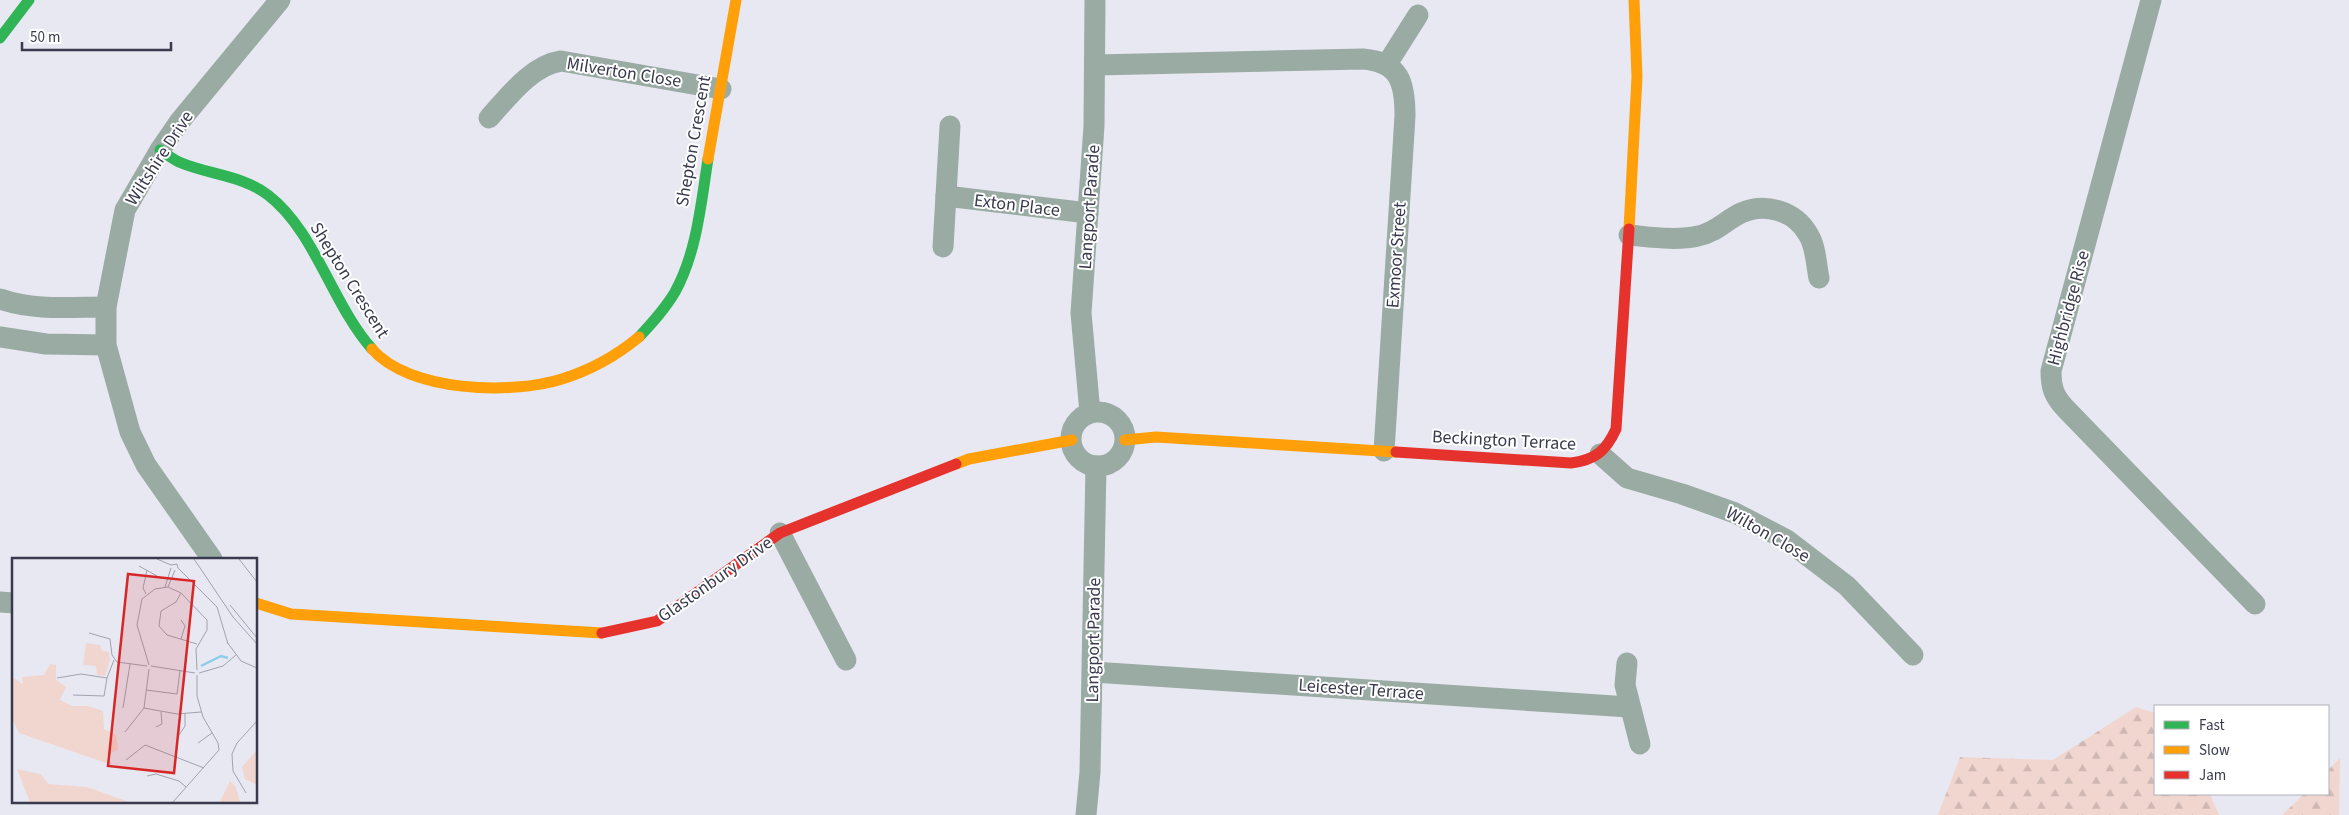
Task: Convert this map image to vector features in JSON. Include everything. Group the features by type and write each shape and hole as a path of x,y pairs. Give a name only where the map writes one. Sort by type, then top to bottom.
{"street":[{"path":"0,38 29,0"},
{"name":"Wiltshire Drive","path":"106,345 106,307 125,210 160,150 180,121 280,0"},
{"name":"Shepton Crescent","path":"160,150 179,162 245,181 276,200 293,220 364,341 388,364 415,377 432,381 491,386 535,385 577,375 612,358 648,329 669,300 687,265 693,242 736,0"},
{"name":"Langport Parade","path":"1090,413 1081,313 1096,65 1095,0"},
{"name":"Beckington Terrace","path":"1125,440 1156,437 1571,463 1587,461 1608,448 1616,429 1629,235 1637,77 1634,0"},
{"name":"Highbridge Rise","path":"2151,0 2051,371 2051,386 2055,396 2065,408 2255,604"},
{"path":"1096,65 1363,59 1387,64 1418,15"},
{"name":"Milverton Close","path":"489,118 513,92 544,66 561,61 721,88"},
{"name":"Exmoor Street","path":"1384,452 1405,96 1397,76 1387,64"},
{"path":"942,247 950,126"},
{"name":"Exton Place","path":"946,196 1088,213"},
{"path":"1629,235 1659,238 1697,237 1718,229 1748,210 1759,208 1780,210 1799,223 1808,234 1819,278"},
{"path":"0,299 13,304 51,308 106,307"},
{"path":"0,337 46,344 106,345 130,432 146,465 211,558"},
{"path":"1090,413 1105,413 1113,416 1120,423 1125,440 1117,458 1108,464 1096,466 1085,463 1078,457 1073,449 1072,440 1076,424 1082,417 1090,413"},
{"name":"Glastonbury Drive","path":"258,604 276,611 291,614 605,633 657,621 780,533 969,459 1072,440"},
{"name":"Wilton Close","path":"1600,454 1627,478 1735,512 1786,540 1846,586 1913,654"},
{"name":"Langport Parade","path":"1086,815 1090,772 1093,672 1096,466"},
{"path":"780,533 846,660"},
{"path":"1627,663 1625,685 1640,744"},
{"name":"Leicester Terrace","path":"1093,672 1629,706"}],"green space":[{"path":"2136,707 2154,713 2154,795 2210,795 2219,815 1938,815 1960,757 2053,760"},
{"path":"2340,758 2339,815 2282,815 2303,795 2329,795 2329,769"}],"traffic: fast":[{"path":"0,38 29,0"},
{"path":"160,150 177,161 236,179 258,188 284,210 311,248 345,311 372,349"},
{"path":"639,337 667,304 682,277 697,227 708,159"}],"traffic: slow":[{"path":"708,159 736,0"},
{"path":"1629,229 1637,77 1634,0"},
{"path":"372,349 389,363 410,374 435,382 490,388 516,387 562,379 593,367 639,337"},
{"path":"1125,440 1156,437 1396,452"},
{"path":"956,464 969,459 1072,440"},
{"path":"258,604 291,614 602,633"}],"traffic: jam":[{"path":"1396,452 1571,463 1587,460 1604,449 1616,429 1629,229"},
{"path":"602,633 657,621 780,533 956,464"}]}
